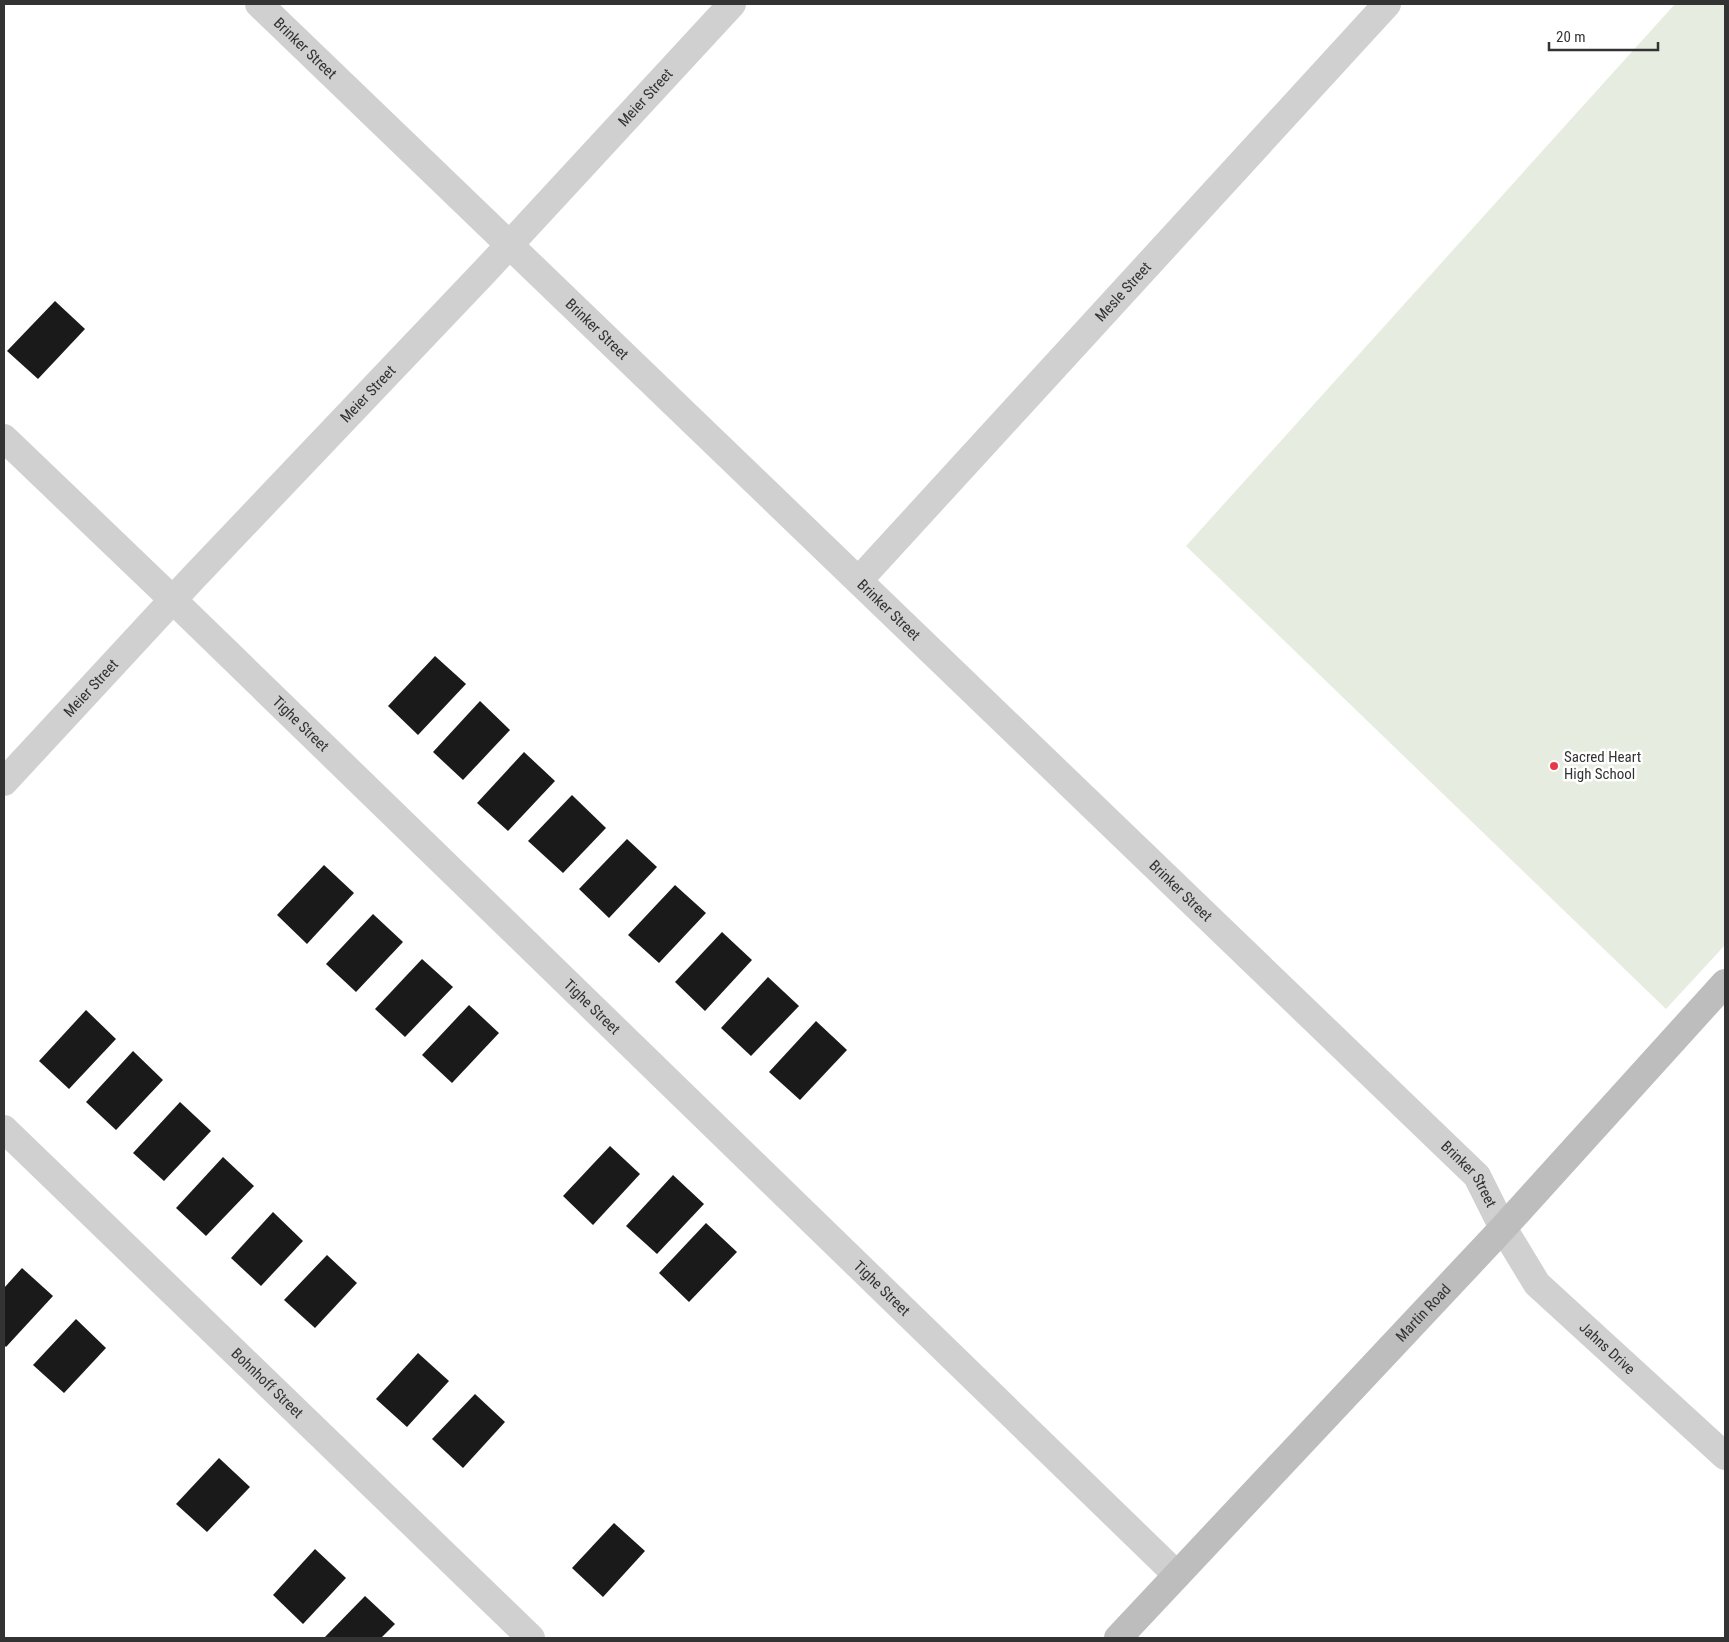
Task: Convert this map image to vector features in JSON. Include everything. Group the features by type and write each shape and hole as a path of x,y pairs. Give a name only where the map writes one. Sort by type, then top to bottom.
{"street":[{"name":"Brinker Street","path":"259,4 1477,1176 1503,1228"},
{"name":"Meier Street","path":"4,782 173,600 509,245 732,4"},
{"name":"Mesle Street","path":"859,580 1387,4"},
{"name":"Tighe Street","path":"4,438 1177,1576"},
{"name":"Martin Road","path":"1118,1638 1503,1228 1725,983"},
{"name":"Bohnhoff Street","path":"4,1129 531,1638"},
{"name":"Jahns Drive","path":"1503,1228 1537,1284 1725,1456"}],"shaded area":[{"path":"1675,4 1725,4 1725,945 1666,1009 1186,546"}],"building":[{"path":"55,301 85,329 38,379 7,351"},
{"path":"435,656 466,684 418,735 388,706"},
{"path":"480,701 510,730 463,780 433,752"},
{"path":"524,752 555,781 508,831 477,803"},
{"path":"572,795 606,828 563,873 528,841"},
{"path":"627,839 657,867 609,918 579,889"},
{"path":"324,865 354,893 307,944 277,915"},
{"path":"675,885 706,913 659,963 628,935"},
{"path":"373,914 403,942 356,992 326,964"},
{"path":"722,932 752,960 705,1011 675,982"},
{"path":"422,959 453,987 405,1037 375,1009"},
{"path":"768,977 799,1006 751,1056 721,1028"},
{"path":"469,1005 499,1033 452,1083 422,1055"},
{"path":"86,1010 116,1039 69,1089 39,1061"},
{"path":"816,1021 847,1050 800,1100 769,1072"},
{"path":"133,1051 163,1080 116,1130 86,1102"},
{"path":"180,1102 211,1131 164,1181 133,1153"},
{"path":"610,1146 640,1174 593,1225 563,1196"},
{"path":"223,1157 254,1186 206,1236 176,1208"},
{"path":"673,1175 704,1204 657,1254 626,1226"},
{"path":"273,1212 303,1241 261,1286 231,1258"},
{"path":"706,1223 737,1252 689,1302 659,1273"},
{"path":"327,1255 357,1283 315,1328 284,1300"},
{"path":"22,1268 53,1296 6,1347 4,1345 4,1288"},
{"path":"76,1319 106,1348 64,1393 33,1365"},
{"path":"418,1353 449,1381 407,1427 376,1399"},
{"path":"475,1394 505,1422 463,1468 432,1439"},
{"path":"219,1458 250,1487 207,1532 176,1504"},
{"path":"614,1523 645,1551 603,1597 572,1568"},
{"path":"315,1549 346,1578 303,1624 273,1595"},
{"path":"365,1596 395,1624 381,1638 324,1638"}],"place":[{"name":"Sacred Heart High School","path":"1554,766"}]}
